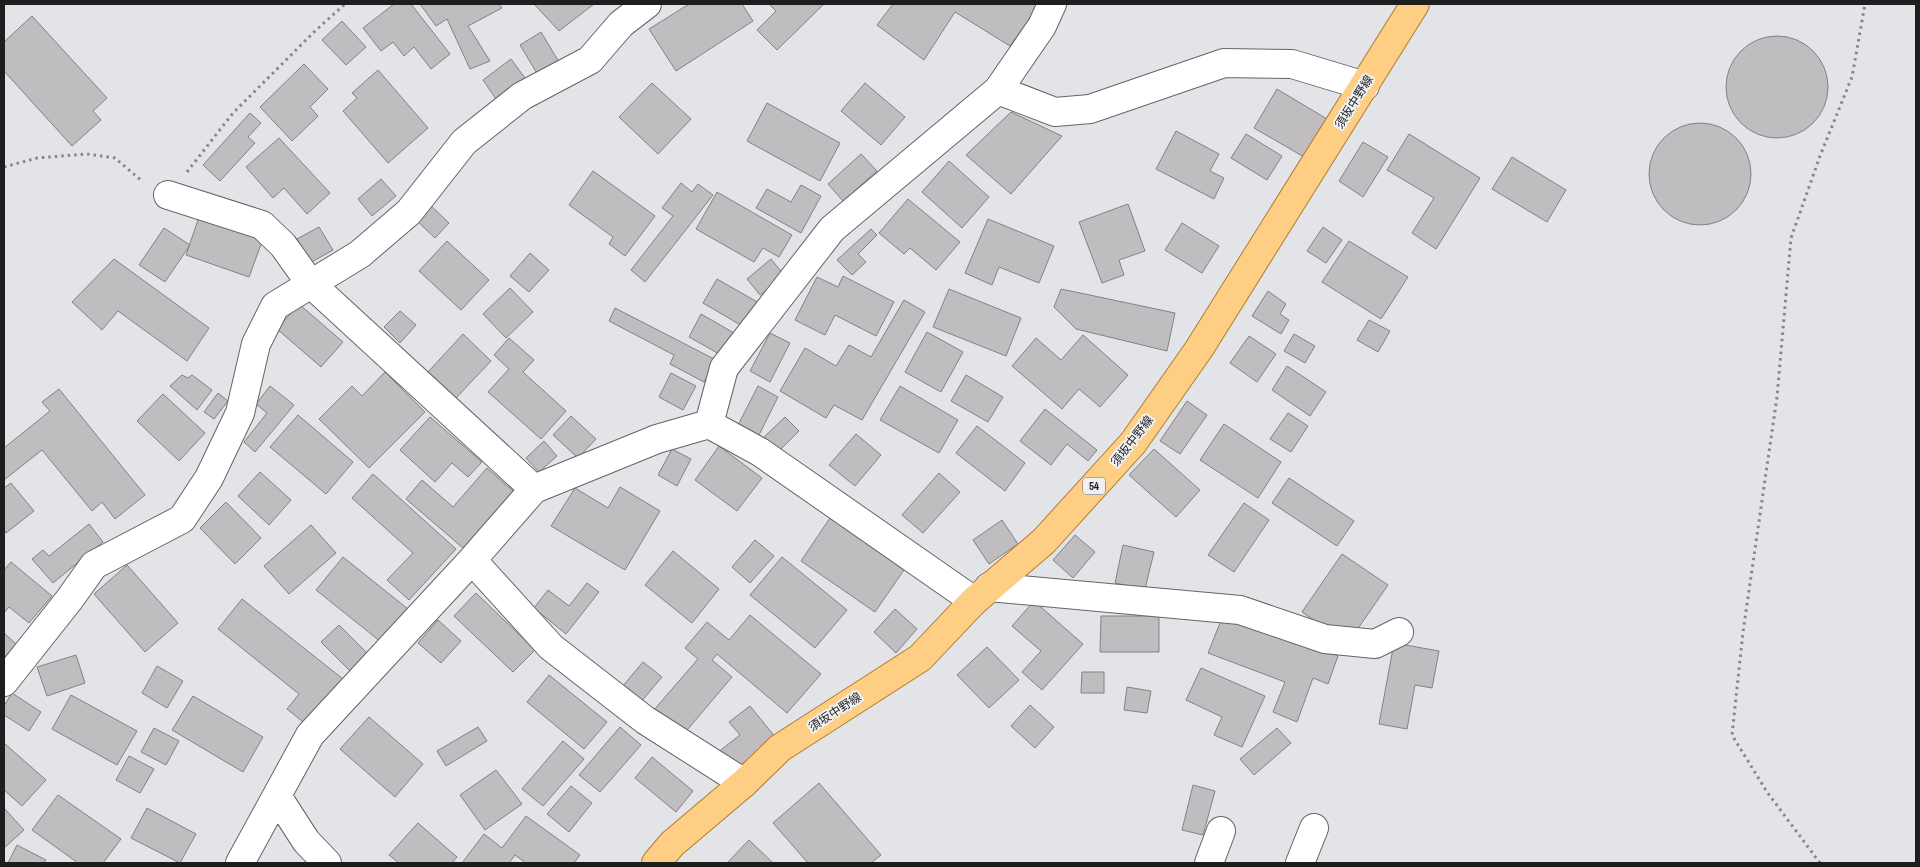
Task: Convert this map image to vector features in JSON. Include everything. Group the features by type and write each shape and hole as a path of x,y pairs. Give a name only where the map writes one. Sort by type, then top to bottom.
{"main road":[{"name":"須坂中野線","path":"656,863 672,844 744,783 780,748 920,658 982,594 1044,540 1133,444 1199,349 1365,86 1414,4"}],"street":[{"path":"4,682 69,600 94,565 182,519 209,478 240,413 256,344 275,306 360,254 408,212 464,142 522,96 590,60 620,24 647,4"},
{"path":"709,424 724,368 832,229 998,90 1042,26 1052,4"},
{"path":"998,90 1056,112 1090,109 1224,63 1292,64 1365,86"},
{"path":"168,196 262,225 283,245 310,283 534,489"},
{"path":"240,863 310,734 472,560 534,489 657,439 709,424 760,452 982,594 1240,610 1325,639 1375,644 1399,632"},
{"path":"472,560 551,647 645,720 744,783"},
{"path":"277,796 306,841 327,863"},
{"path":"1300,863 1314,828"},
{"path":"1209,863 1221,831"}],"path":[{"path":"4,166 36,158 87,154 115,158 146,185 168,196 233,113 315,31 346,4"},
{"path":"1820,863 1767,792 1732,735 1743,632 1777,397 1791,238 1820,156 1852,77 1865,4"}],"building":[{"path":"394,4 411,4 450,54 431,69 414,47 404,56 393,42 381,51 363,28"},
{"path":"420,4 499,4 502,8 468,26 490,61 470,69 447,19 436,26"},
{"path":"534,4 594,4 559,31"},
{"path":"689,4 742,4 753,21 676,71 649,29"},
{"path":"769,4 824,4 777,50 757,30 776,11"},
{"path":"893,4 1039,5 1010,46 955,12 924,60 877,25"},
{"path":"32,16 107,98 93,111 101,120 72,146 4,71 4,42"},
{"path":"342,21 366,47 346,65 322,40"},
{"path":"541,32 559,62 538,75 520,45"},
{"path":"1777,36 1796,40 1813,51 1824,68 1828,87 1824,106 1813,123 1796,134 1777,138 1758,134 1741,123 1730,106 1726,87 1730,68 1741,51 1758,40"},
{"path":"511,59 525,78 496,99 483,80"},
{"path":"304,64 328,89 310,107 318,116 292,141 260,107"},
{"path":"378,70 428,128 388,163 343,111 357,98 352,93"},
{"path":"652,83 691,119 658,154 619,117"},
{"path":"865,83 905,117 881,145 841,111"},
{"path":"1277,89 1327,119 1304,157 1254,128"},
{"path":"767,103 840,143 820,181 747,141"},
{"path":"1011,112 1062,136 1011,194 966,155"},
{"path":"250,113 261,123 248,137 255,143 220,181 203,165"},
{"path":"1700,123 1719,127 1736,138 1747,155 1751,174 1747,193 1736,210 1719,221 1700,225 1681,221 1664,210 1653,193 1649,174 1653,155 1664,138 1681,127"},
{"path":"1176,131 1219,154 1210,171 1224,178 1214,199 1156,169"},
{"path":"1246,134 1282,156 1267,180 1231,158"},
{"path":"1409,134 1480,178 1436,249 1412,233 1434,198 1387,170"},
{"path":"279,138 330,193 307,214 284,188 273,198 246,167"},
{"path":"1363,142 1388,157 1363,197 1339,181"},
{"path":"861,154 877,171 843,201 828,184"},
{"path":"1512,157 1566,190 1547,222 1492,189"},
{"path":"949,161 989,197 962,228 922,192"},
{"path":"593,171 655,216 625,256 609,244 613,237 569,205"},
{"path":"381,179 396,196 372,216 358,199"},
{"path":"681,183 692,192 698,184 713,195 645,282 631,270 673,216 662,208"},
{"path":"801,185 821,196 801,233 756,208 767,189 791,202"},
{"path":"717,192 792,235 779,257 763,248 754,262 696,229"},
{"path":"908,199 960,242 936,270 910,248 904,254 879,233"},
{"path":"428,203 449,223 435,238 414,218"},
{"path":"1128,204 1145,251 1119,260 1124,275 1102,283 1079,222"},
{"path":"199,217 263,239 249,277 186,255"},
{"path":"988,219 1054,246 1039,283 999,267 992,285 965,273"},
{"path":"1182,223 1219,246 1202,273 1165,250"},
{"path":"319,227 333,250 310,263 297,239"},
{"path":"1323,227 1342,240 1326,263 1307,251"},
{"path":"164,228 190,245 165,282 139,265"},
{"path":"871,229 877,235 858,254 866,262 852,275 837,260"},
{"path":"447,241 489,280 461,310 419,271"},
{"path":"1349,241 1408,277 1381,319 1322,282"},
{"path":"530,253 549,270 529,292 510,276"},
{"path":"114,259 209,328 187,361 118,311 102,330 72,302"},
{"path":"771,259 785,276 760,295 747,279"},
{"path":"843,276 894,302 876,336 835,315 825,335 795,320 817,277 838,287"},
{"path":"717,279 759,303 744,327 703,303"},
{"path":"510,288 533,312 506,338 483,314"},
{"path":"949,289 1021,318 1006,356 933,327"},
{"path":"1061,289 1175,313 1167,351 1076,329 1054,307"},
{"path":"1268,291 1286,304 1280,314 1289,320 1281,334 1252,316"},
{"path":"904,300 925,312 862,420 834,405 826,418 780,391 805,348 836,366 849,345 871,357"},
{"path":"299,304 343,342 321,367 277,329"},
{"path":"615,308 716,360 704,382 670,364 674,355 609,321"},
{"path":"400,311 416,325 400,343 384,327"},
{"path":"701,314 734,333 721,355 689,337"},
{"path":"1369,320 1390,331 1378,352 1357,340"},
{"path":"927,332 963,352 941,392 905,372"},
{"path":"770,333 790,343 770,382 750,371"},
{"path":"463,334 491,361 456,398 428,372"},
{"path":"1294,334 1315,346 1305,363 1284,351"},
{"path":"1083,335 1128,375 1100,407 1079,389 1062,409 1012,366 1036,338 1061,360"},
{"path":"1249,336 1276,354 1257,382 1230,363"},
{"path":"509,338 534,360 523,372 566,411 541,439 488,392 509,369 494,355"},
{"path":"1287,366 1326,392 1310,416 1272,390"},
{"path":"385,372 425,412 369,468 319,419 352,386 362,396"},
{"path":"671,373 696,386 683,410 659,397"},
{"path":"182,375 188,378 192,375 212,390 197,410 170,386"},
{"path":"966,375 1003,397 988,422 951,401"},
{"path":"270,386 294,405 255,452 244,442 267,413 256,404"},
{"path":"758,386 778,397 759,435 738,425"},
{"path":"900,386 958,420 939,453 880,420"},
{"path":"59,389 145,495 115,519 102,502 92,511 42,450 4,480 4,448 50,411 42,402"},
{"path":"218,393 228,401 214,419 204,412"},
{"path":"163,394 205,433 179,461 137,421"},
{"path":"1187,401 1207,415 1180,454 1160,441"},
{"path":"1045,409 1097,450 1088,461 1067,444 1051,465 1020,441"},
{"path":"1288,413 1308,426 1291,452 1270,439"},
{"path":"298,415 353,462 326,494 270,447"},
{"path":"571,416 596,439 578,458 553,435"},
{"path":"430,417 482,462 468,477 452,463 435,482 400,450"},
{"path":"785,417 799,431 777,453 763,438"},
{"path":"1224,424 1281,462 1258,498 1200,460"},
{"path":"977,426 1025,463 1005,491 956,453"},
{"path":"856,434 881,455 855,486 829,465"},
{"path":"544,441 557,456 539,472 526,458"},
{"path":"719,446 762,478 737,511 695,480"},
{"path":"672,449 691,459 677,486 658,475"},
{"path":"1154,449 1200,490 1176,517 1129,475"},
{"path":"487,468 513,491 463,548 406,499 422,480 453,507"},
{"path":"260,472 291,500 269,525 238,496"},
{"path":"939,473 960,492 923,533 902,515"},
{"path":"373,474 456,549 409,600 387,580 413,553 352,498"},
{"path":"1289,478 1354,521 1337,546 1272,503"},
{"path":"11,483 34,511 6,533 4,530 4,488"},
{"path":"620,487 660,511 625,570 551,526 575,488 608,508"},
{"path":"226,502 261,538 235,564 200,528"},
{"path":"1244,503 1269,520 1234,572 1208,555"},
{"path":"830,518 904,570 875,612 801,561"},
{"path":"1002,520 1018,544 989,564 973,540"},
{"path":"89,524 103,542 53,583 32,559 43,550 49,556"},
{"path":"311,525 336,553 289,594 264,566"},
{"path":"1075,535 1095,552 1073,578 1053,560"},
{"path":"755,540 774,556 750,583 732,567"},
{"path":"1123,545 1154,552 1145,589 1115,583"},
{"path":"673,551 719,589 692,623 645,585"},
{"path":"1342,554 1388,585 1348,643 1302,612"},
{"path":"343,557 408,609 381,642 316,590"},
{"path":"782,557 847,610 815,648 750,595"},
{"path":"11,562 52,596 29,623 9,607 4,613 4,570"},
{"path":"127,565 178,623 145,652 94,594"},
{"path":"587,583 599,592 566,634 534,608 548,590 569,606"},
{"path":"476,593 535,650 513,672 454,616"},
{"path":"242,599 343,679 307,725 287,709 299,694 218,629"},
{"path":"1034,601 1083,644 1042,690 1022,672 1041,651 1012,626"},
{"path":"895,609 917,629 896,653 874,632"},
{"path":"1224,613 1338,656 1328,684 1313,678 1297,722 1273,712 1285,682 1208,653"},
{"path":"750,615 821,674 787,713 717,654 712,660 732,677 682,736 653,711 698,659 685,648 707,622 729,640"},
{"path":"1101,616 1159,616 1159,652 1100,652"},
{"path":"438,620 461,641 441,663 418,643"},
{"path":"339,625 368,654 351,672 321,642"},
{"path":"4,633 16,644 4,658"},
{"path":"1394,643 1439,651 1432,688 1415,685 1407,729 1379,724"},
{"path":"987,647 1019,680 989,708 957,675"},
{"path":"76,655 85,683 47,696 37,667"},
{"path":"643,662 662,677 640,703 622,687"},
{"path":"157,666 183,681 167,708 142,693"},
{"path":"1201,668 1265,696 1242,747 1214,735 1222,717 1186,700"},
{"path":"1082,672 1104,672 1104,693 1081,693"},
{"path":"549,675 607,722 584,749 527,702"},
{"path":"1127,687 1151,691 1147,713 1124,710"},
{"path":"12,693 41,712 29,731 4,715 4,706"},
{"path":"71,695 137,731 117,765 52,729"},
{"path":"193,696 263,737 243,772 172,730"},
{"path":"1030,705 1054,727 1035,748 1011,726"},
{"path":"750,706 776,738 732,772 717,753 740,735 729,722"},
{"path":"369,717 423,764 395,797 340,749"},
{"path":"478,727 487,741 446,766 437,751"},
{"path":"620,727 641,745 600,792 579,775"},
{"path":"154,728 179,741 166,765 141,752"},
{"path":"1277,728 1291,743 1254,775 1240,759"},
{"path":"563,741 584,759 543,806 522,789"},
{"path":"4,743 46,780 22,806 4,790"},
{"path":"129,756 154,769 140,793 116,780"},
{"path":"652,757 693,791 676,812 635,778"},
{"path":"496,770 522,804 485,830 460,795"},
{"path":"819,783 881,855 871,863 808,863 773,823"},
{"path":"1193,785 1215,791 1203,835 1182,830"},
{"path":"571,786 592,803 569,832 547,814"},
{"path":"58,795 121,839 103,863 78,863 32,830"},
{"path":"4,808 24,830 4,848"},
{"path":"147,808 196,834 180,863 131,838"},
{"path":"526,816 580,855 574,863 526,863 515,855 509,863 462,863 484,834 502,848"},
{"path":"418,823 457,857 452,863 399,863 389,855"},
{"path":"749,840 773,863 727,863"},
{"path":"17,845 46,860 44,863 8,863"}]}
